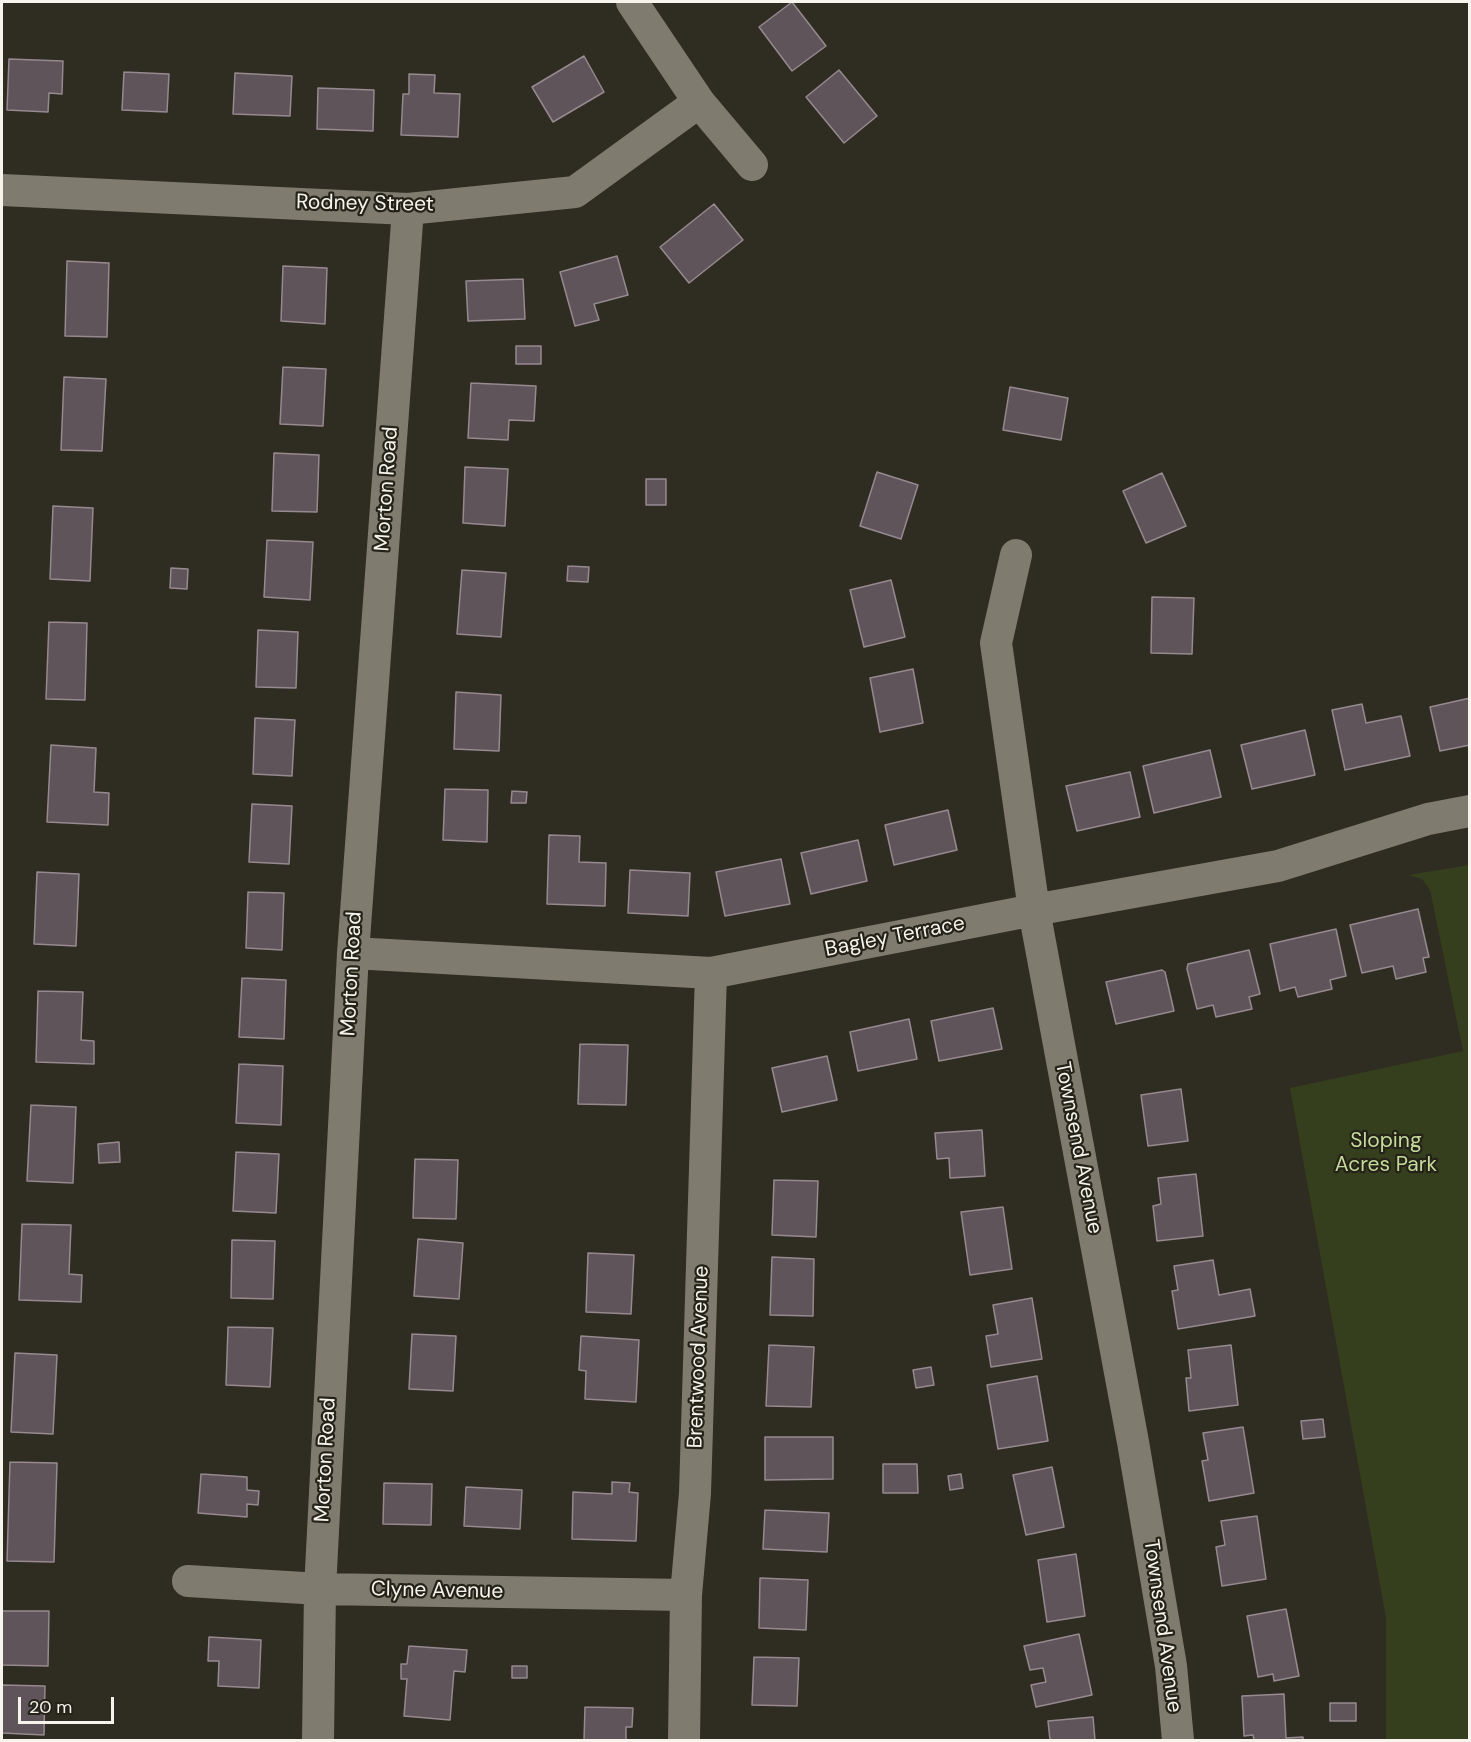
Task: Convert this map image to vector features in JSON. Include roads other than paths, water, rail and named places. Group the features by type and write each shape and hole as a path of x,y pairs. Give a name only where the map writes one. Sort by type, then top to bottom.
{"street":[{"path":"632,2 699,102 752,165"},
{"name":"Rodney Street","path":"2,190 408,209 574,192 699,102"},
{"name":"Morton Road","path":"318,1740 320,1589 353,953 408,209"},
{"name":"Townsend Avenue","path":"1016,555 996,643 1034,910 1135,1454 1171,1666 1178,1740"},
{"name":"Bagley Terrace","path":"353,953 711,973 1034,910 1278,866 1428,819 1470,811"},
{"name":"Brentwood Avenue","path":"684,1740 686,1595 695,1493 711,973"},
{"name":"Clyne Avenue","path":"188,1581 320,1589 686,1595"}],"park label":[{"name":"Sloping Acres Park","path":"1386,1153"}]}
